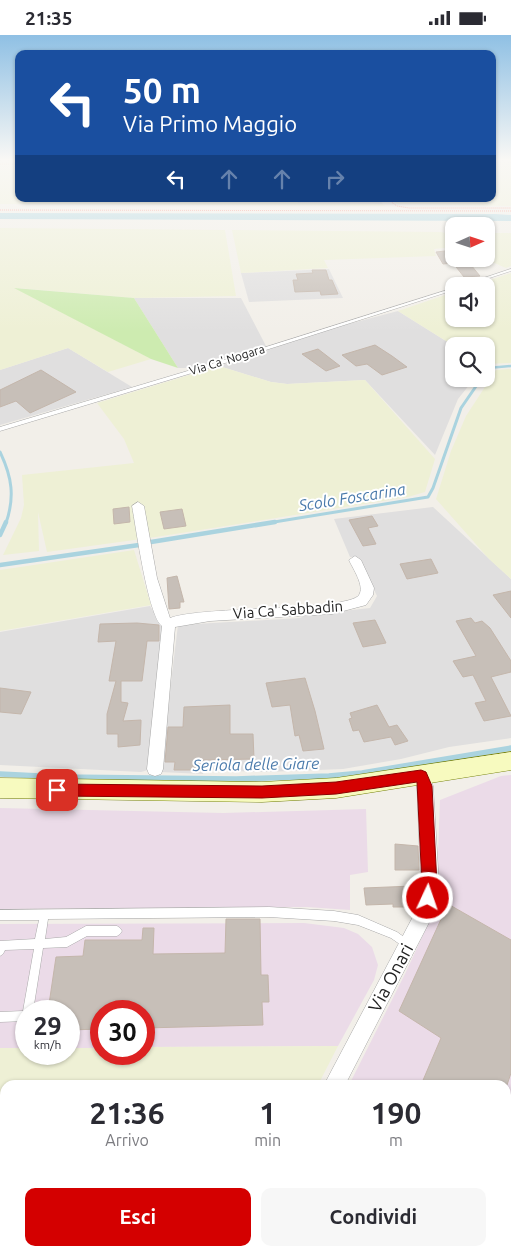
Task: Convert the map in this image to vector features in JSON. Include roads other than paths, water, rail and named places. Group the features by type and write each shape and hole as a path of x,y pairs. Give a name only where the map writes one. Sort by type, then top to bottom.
{"street":[{"path":"138,505 152,579 163,620 169,624 153,781"},
{"name":"Via Ca' Sabbadin","path":"169,624 180,620 210,616 332,609 361,602 367,595 368,588 355,560"},
{"path":"0,788 153,781 262,792 336,788 511,761"},
{"name":"Via Onari","path":"337,1080 426,911 430,885 425,786 421,776"}],"lane":[{"path":"490,277 511,270"},
{"name":"Via Ca' Nogara","path":"0,429 213,365 445,292"},
{"path":"0,915 269,912 334,916 358,920 394,935 408,945"},
{"path":"30,1000 44,915"},
{"path":"0,951 1,945 66,942 86,931 116,931"},
{"path":"0,1017 15,1016"}],"water":[{"path":"0,218 445,218 445,221 0,219"},
{"path":"495,218 511,218 511,221 495,221"}],"waterway":[{"name":"Scolo Foscarina","path":"495,367 511,366"},
{"name":"Scolo Foscarina","path":"268,523 428,497 433,488 461,408 475,387"},
{"name":"Scolo Foscarina","path":"0,452 11,487 11,504 6,523"},
{"name":"Scolo Foscarina","path":"0,535 6,522"},
{"name":"Scolo Foscarina","path":"151,542 275,522"},
{"name":"Scolo Foscarina","path":"0,565 139,545"},
{"name":"Seriola delle Giare","path":"0,774 60,777 236,779 329,776 362,773 511,748"}]}
